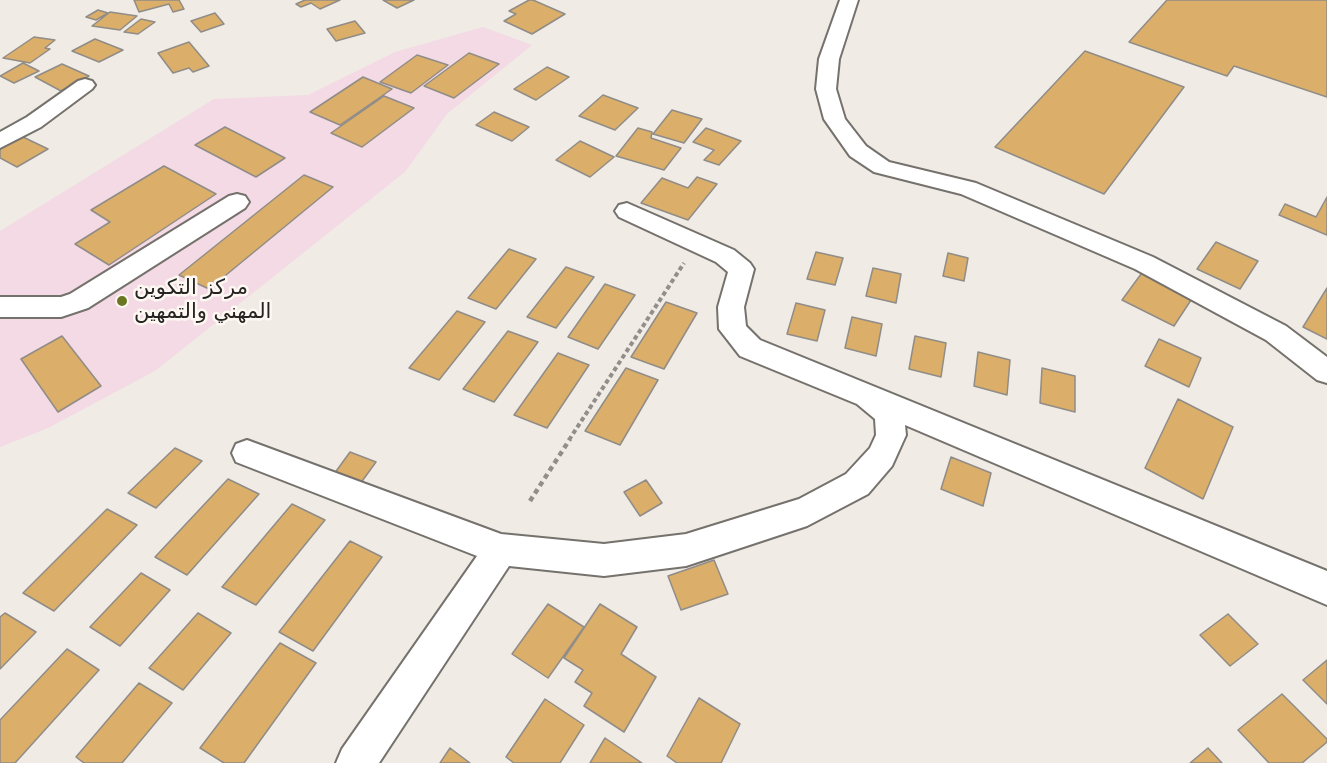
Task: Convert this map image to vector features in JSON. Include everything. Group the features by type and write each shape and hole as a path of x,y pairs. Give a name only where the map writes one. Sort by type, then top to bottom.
{"street":[{"path":"849,0 847,12 829,59 826,89 835,119 858,151 882,167 968,188 1144,263 1276,333 1327,372"},
{"path":"0,141 34,122 85,85"},
{"path":"0,307 61,307 79,301 237,202"},
{"path":"627,212 725,256 741,269 731,307 733,329 750,348 1327,588"},
{"path":"248,453 501,550 604,560 686,550 807,511 857,484 881,457 891,435 889,414 867,396"},
{"path":"356,763 501,550"}],"path":[{"path":"530,501 687,258 706,247"}],"shaded area":[{"name":"مركز التكوين المهني والتمهين","path":"483,27 532,45 447,114 405,172 155,371 48,428 0,447 0,231 214,99 308,95 395,52"}],"building":[{"path":"134,0 179,0 184,9 173,12 169,4 139,12"},
{"path":"305,0 340,0 320,9 311,3 301,7 296,4"},
{"path":"383,0 414,0 397,8"},
{"path":"529,0 565,14 532,34 504,21 516,14 509,11"},
{"path":"1167,0 1327,0 1327,97 1234,66 1227,76 1129,42"},
{"path":"98,10 108,13 96,20 86,17"},
{"path":"110,12 137,16 120,30 92,26"},
{"path":"215,13 224,24 201,32 191,21"},
{"path":"141,19 155,22 138,34 124,32"},
{"path":"355,21 365,33 336,41 327,29"},
{"path":"34,37 55,40 45,48 50,49 30,63 3,58"},
{"path":"95,39 123,50 99,62 72,51"},
{"path":"189,42 209,66 193,72 189,68 173,73 158,53"},
{"path":"1085,51 1184,87 1104,194 995,147"},
{"path":"469,53 499,64 454,98 424,86"},
{"path":"417,55 448,65 411,93 380,82"},
{"path":"23,63 39,71 14,83 0,76"},
{"path":"62,64 89,76 61,91 35,77"},
{"path":"547,67 569,77 536,100 514,89"},
{"path":"363,77 392,89 340,125 310,112"},
{"path":"603,95 638,108 615,130 579,116"},
{"path":"384,96 414,108 362,147 331,133"},
{"path":"672,110 702,119 684,143 653,134"},
{"path":"494,112 529,127 512,141 476,125"},
{"path":"225,127 285,158 256,177 195,145"},
{"path":"638,128 652,132 651,138 681,148 664,170 616,156"},
{"path":"706,128 741,141 719,165 704,160 714,150 693,142"},
{"path":"21,136 48,149 17,167 0,158 0,148"},
{"path":"580,141 614,157 590,177 556,160"},
{"path":"164,166 216,194 109,265 75,244 110,222 91,210"},
{"path":"304,175 333,187 209,289 179,275"},
{"path":"697,177 717,184 688,220 641,203 662,178 688,188"},
{"path":"1327,197 1327,235 1279,215 1285,204 1316,217"},
{"path":"1216,242 1258,261 1240,289 1197,269"},
{"path":"509,249 536,259 496,309 468,298"},
{"path":"816,252 843,258 835,285 807,279"},
{"path":"948,253 968,258 964,281 943,276"},
{"path":"566,267 594,277 556,328 527,317"},
{"path":"873,268 901,274 896,303 866,296"},
{"path":"1144,270 1195,294 1174,326 1122,300"},
{"path":"605,284 635,295 598,349 568,337"},
{"path":"1327,288 1327,339 1303,327"},
{"path":"666,302 697,313 664,369 631,357"},
{"path":"796,303 825,310 817,341 787,334"},
{"path":"457,311 485,322 439,380 409,368"},
{"path":"852,317 882,324 876,356 845,348"},
{"path":"508,331 538,342 494,402 463,389"},
{"path":"62,336 101,386 58,412 21,359"},
{"path":"915,336 946,343 941,377 909,369"},
{"path":"1159,339 1201,358 1189,387 1145,366"},
{"path":"978,352 1010,360 1007,395 974,386"},
{"path":"558,353 589,365 547,428 514,415"},
{"path":"626,368 658,380 620,445 585,431"},
{"path":"1042,368 1075,376 1075,412 1040,403"},
{"path":"1178,399 1233,427 1203,499 1145,468"},
{"path":"175,448 202,461 156,508 128,493"},
{"path":"350,452 376,462 360,484 334,474"},
{"path":"951,457 991,473 983,506 941,489"},
{"path":"228,479 259,494 187,575 155,557"},
{"path":"646,480 662,503 640,516 624,492"},
{"path":"292,504 325,520 256,605 222,587"},
{"path":"107,509 137,525 54,611 23,593"},
{"path":"350,541 382,557 313,651 279,632"},
{"path":"714,560 728,594 681,610 668,576"},
{"path":"141,573 170,590 120,646 90,627"},
{"path":"548,604 584,627 548,678 512,654"},
{"path":"600,604 637,627 621,654 656,677 624,732 584,706 592,693 575,682 583,670 564,658"},
{"path":"5,613 36,632 0,669 0,617"},
{"path":"198,613 231,633 183,690 149,668"},
{"path":"1228,614 1258,644 1230,666 1200,635"},
{"path":"280,643 316,663 244,763 224,763 200,748"},
{"path":"67,649 99,670 15,763 0,763 0,720"},
{"path":"1327,660 1327,704 1303,680"},
{"path":"139,683 172,703 122,763 84,763 76,757"},
{"path":"1282,694 1327,739 1327,742 1302,763 1269,763 1238,730"},
{"path":"699,698 740,724 721,763 677,763 667,756"},
{"path":"545,699 584,725 560,763 514,763 506,757"},
{"path":"605,738 642,763 590,763"},
{"path":"450,748 470,763 440,763"},
{"path":"1208,748 1222,763 1190,763"}],"place":[{"name":"مركز التكوين المهني والتمهين","path":"122,301"}]}
